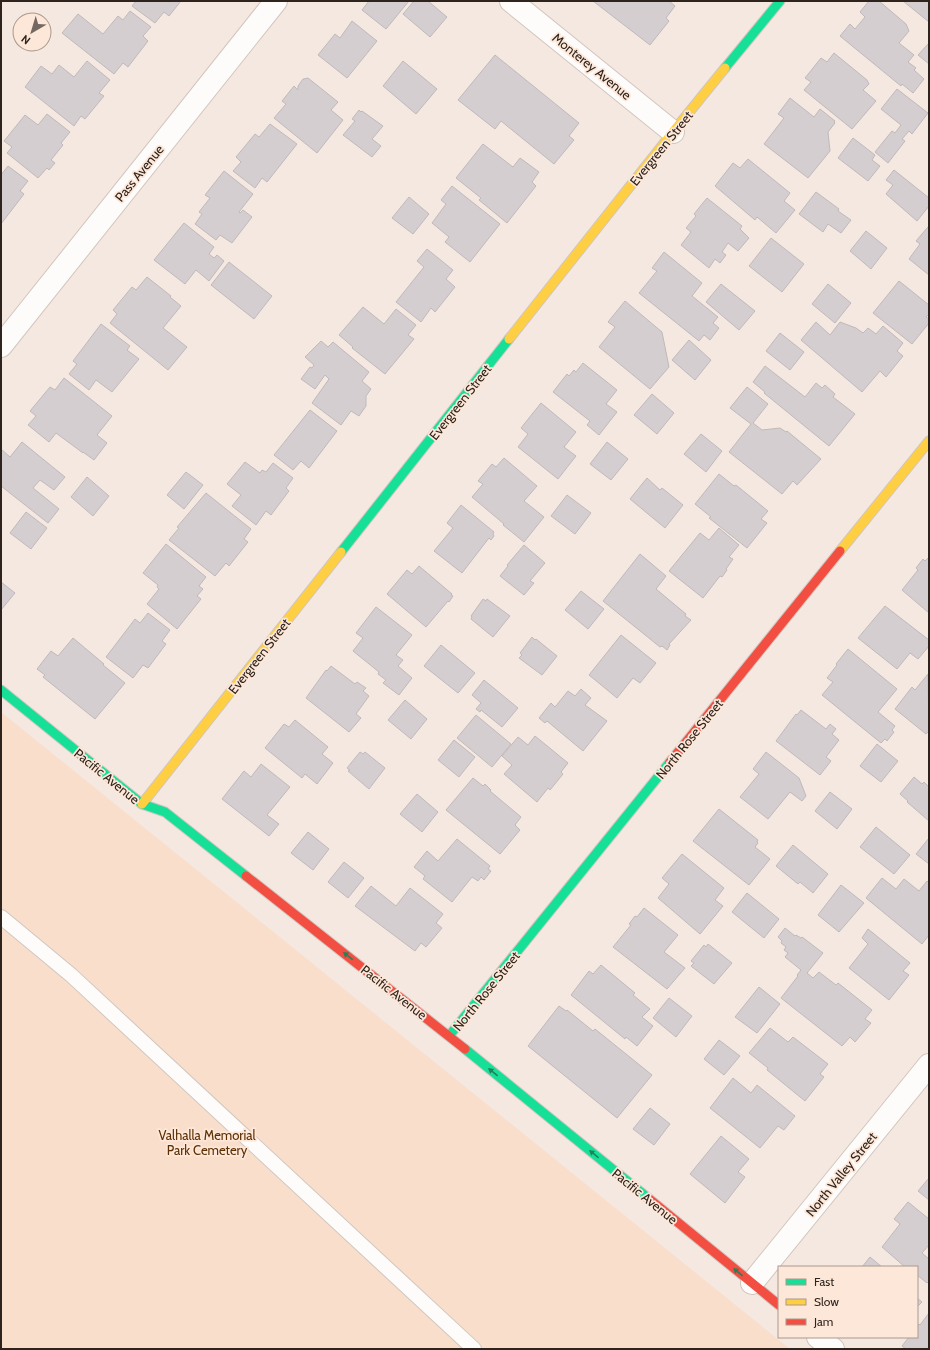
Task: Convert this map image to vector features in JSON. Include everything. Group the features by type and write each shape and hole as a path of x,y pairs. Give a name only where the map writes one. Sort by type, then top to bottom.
{"street":[{"name":"Pass Avenue","path":"1,346 276,1"},
{"name":"Monterey Avenue","path":"511,1 673,132"},
{"name":"Evergreen Street","path":"142,804 673,132 780,1"},
{"name":"North Rose Street","path":"450,1036 929,441"},
{"name":"Pacific Avenue","path":"1,690 142,804 165,812 450,1036 778,1304"},
{"name":"North Valley Street","path":"752,1283 929,1065"},
{"path":"819,1338 833,1349"}],"lane":[{"path":"1,917 71,975 474,1349"}],"green space":[{"name":"Valhalla Memorial Park Cemetery","path":"1,712 790,1349 1,1349"}],"building":[{"path":"136,1 181,1 169,16 164,12 155,23 132,6"},
{"path":"369,1 409,1 386,29 362,10"},
{"path":"414,1 428,1 447,17 430,37 403,14"},
{"path":"593,1 669,1 675,6 666,18 669,21 650,45"},
{"path":"869,1 879,1 906,24 909,31 899,43 914,55 908,62 916,68 914,70 924,79 913,93 902,84 901,86 840,36 850,24 855,29 865,17 860,12"},
{"path":"903,1 929,1 929,22"},
{"path":"130,11 151,27 143,36 148,41 128,67 123,63 114,74 62,33 78,14 103,34 118,16 123,20"},
{"path":"352,21 377,41 347,78 318,55 335,34 340,38"},
{"path":"929,43 929,64 918,55"},
{"path":"834,53 867,80 869,84 863,90 876,101 852,129 804,90 811,82 805,78 821,58 827,62"},
{"path":"495,55 579,123 569,136 574,140 554,164 501,121 495,129 458,100"},
{"path":"87,61 110,80 99,93 104,96 85,119 81,116 74,126 25,87 41,66 52,74 59,65 74,77"},
{"path":"403,61 437,89 416,114 383,86"},
{"path":"308,78 338,102 331,110 343,120 317,153 274,118 286,104 282,101 294,86 298,90 298,86 303,79"},
{"path":"897,89 928,113 912,134 909,131 902,139 905,141 888,163 875,152 892,131 895,133 901,125 881,109"},
{"path":"790,98 814,117 820,109 835,121 828,132 830,151 808,178 764,144 784,118 778,114"},
{"path":"359,110 383,126 372,139 381,146 372,157 343,135 355,121 352,119"},
{"path":"47,114 70,132 61,143 63,145 51,160 55,163 49,170 47,168 38,178 7,153 12,147 4,141 25,115 38,125"},
{"path":"270,124 297,144 267,182 262,178 255,188 233,171 241,162 236,157 255,134 259,137"},
{"path":"853,138 875,155 872,160 880,166 868,181 838,158"},
{"path":"483,144 513,167 520,158 539,172 532,182 536,186 507,223 479,200 481,198 456,178"},
{"path":"748,159 790,193 784,201 795,210 776,233 757,217 755,220 715,186 733,163 740,168"},
{"path":"8,166 28,181 20,191 24,194 1,224 1,175"},
{"path":"894,170 929,198 929,206 917,221 886,194 893,185 886,180"},
{"path":"224,171 253,194 239,212 240,213 243,210 252,217 232,243 220,235 216,240 195,224 202,214 199,212 210,198 205,195"},
{"path":"452,186 500,224 470,262 445,242 449,237 432,223 446,204 441,200"},
{"path":"816,192 851,220 841,233 828,224 823,232 799,214"},
{"path":"409,197 429,214 413,234 392,218"},
{"path":"707,198 742,226 740,229 749,238 738,251 728,243 722,252 726,255 720,263 715,259 709,268 681,245 691,232 686,228 696,216 694,214"},
{"path":"184,223 214,247 209,254 214,258 217,255 224,261 209,281 196,270 185,284 154,260"},
{"path":"928,227 929,275 909,259 920,244 916,241"},
{"path":"866,231 887,248 871,269 850,251"},
{"path":"771,238 804,264 782,292 749,266"},
{"path":"427,249 453,270 446,279 455,287 435,312 431,308 421,322 396,302 424,267 417,261"},
{"path":"664,252 702,283 692,296 718,317 713,323 719,328 710,340 704,335 699,341 639,293 657,271 652,268"},
{"path":"229,262 272,296 254,319 211,285"},
{"path":"147,277 181,306 163,328 187,347 168,370 110,323 117,314 113,310 132,287 136,290"},
{"path":"899,281 929,305 929,314 926,317 929,319 929,323 912,344 873,313"},
{"path":"721,284 755,311 739,330 706,302"},
{"path":"828,284 851,303 835,323 812,304"},
{"path":"625,301 662,332 669,367 650,389 599,347 615,327 608,322"},
{"path":"363,307 384,324 396,309 416,325 408,335 414,339 385,374 352,348 353,347 339,335"},
{"path":"816,322 830,335 840,322 856,328 863,333 868,328 876,334 883,326 903,343 897,351 903,356 886,377 880,371 862,392 801,340"},
{"path":"101,324 130,346 127,350 139,359 112,392 96,380 89,390 69,374 77,364 73,361"},
{"path":"780,333 804,352 790,370 766,351"},
{"path":"689,340 711,360 695,380 672,360"},
{"path":"321,341 328,347 333,342 369,372 362,381 371,389 366,396 366,406 359,416 351,411 341,425 312,403 329,379 325,375 315,389 301,379 310,367 312,368 314,365 305,357"},
{"path":"583,363 617,390 606,404 617,412 599,435 587,425 590,421 553,392 567,374 569,376 574,370 576,372"},
{"path":"765,366 805,397 816,383 822,388 825,385 835,394 833,397 855,414 829,446 764,393 765,392 753,382"},
{"path":"64,378 112,416 97,435 107,443 94,460 56,433 49,442 28,425 36,416 30,411 50,387 55,390"},
{"path":"747,387 768,404 753,423 762,430 780,428 786,432 787,431 821,459 797,485 793,481 782,494 729,452 751,424 730,408"},
{"path":"652,394 674,413 657,434 634,415"},
{"path":"541,403 576,432 564,447 576,456 558,479 518,447 528,434 521,428"},
{"path":"310,410 337,431 309,468 301,461 293,470 274,455"},
{"path":"701,434 722,451 706,472 684,454"},
{"path":"22,442 65,477 54,490 40,480 33,488 59,509 48,523 1,486 1,449 10,457"},
{"path":"607,442 628,459 611,480 590,464"},
{"path":"504,458 537,486 524,501 544,517 524,542 472,497 483,484 478,481 492,464 496,467"},
{"path":"245,462 260,473 262,470 266,472 273,463 293,478 286,488 289,491 271,515 266,511 256,525 232,506 241,495 227,484"},
{"path":"186,472 203,485 184,509 167,495"},
{"path":"719,474 734,486 736,485 768,511 761,519 767,523 747,548 709,518 711,517 695,504"},
{"path":"87,477 109,496 93,516 71,497"},
{"path":"647,478 660,490 662,488 683,505 665,528 630,499"},
{"path":"206,493 251,529 244,539 248,542 229,566 226,563 215,576 169,540 179,528 177,527"},
{"path":"567,495 591,513 575,534 551,516"},
{"path":"461,505 494,532 494,536 491,540 489,538 462,573 434,551 453,528 447,523"},
{"path":"26,512 47,528 31,549 10,533"},
{"path":"719,528 739,545 729,557 733,559 726,569 727,570 722,577 720,576 703,598 669,571 700,533 709,540"},
{"path":"166,544 206,577 199,586 203,589 197,596 201,599 177,629 147,604 159,589 157,587 158,585 143,573"},
{"path":"524,545 545,563 530,581 534,583 524,595 500,576"},
{"path":"640,554 666,576 656,589 691,620 669,644 670,645 667,650 662,646 660,647 603,601"},
{"path":"929,557 929,613 902,590 918,570 916,568 923,559 925,561"},
{"path":"419,566 453,596 426,627 387,594 407,570 412,574"},
{"path":"1,582 15,593 1,610"},
{"path":"581,591 604,609 588,629 565,610"},
{"path":"483,599 486,601 487,599 510,616 493,637 471,619 471,616"},
{"path":"885,606 929,640 929,646 918,659 910,653 897,669 858,638"},
{"path":"376,607 412,635 396,655 403,660 398,666 412,678 399,695 383,683 386,680 378,674 379,672 353,651 363,638 356,633"},
{"path":"148,613 170,630 162,641 166,644 148,668 143,665 133,678 106,657 135,619 140,623"},
{"path":"621,635 656,663 640,683 633,678 617,698 589,675"},
{"path":"532,637 557,656 542,675 519,658 522,655 520,653"},
{"path":"73,638 125,683 95,719 43,677 45,675 37,669 51,651 58,656"},
{"path":"441,645 475,673 458,693 424,666"},
{"path":"848,649 897,689 878,712 895,726 892,730 894,732 887,741 885,739 881,743 822,695 833,682 827,678"},
{"path":"331,666 355,684 357,682 366,688 363,691 369,696 356,714 361,718 349,732 306,698 326,670 327,671"},
{"path":"928,674 929,731 926,734 895,709 912,687 915,690"},
{"path":"484,680 518,708 502,727 481,710 480,712 476,709 481,703 472,695"},
{"path":"581,689 591,698 585,705 607,721 583,751 547,721 545,723 539,718 551,703 555,707 568,691 575,696"},
{"path":"405,700 427,719 411,739 388,720"},
{"path":"801,710 826,729 830,724 836,729 832,734 839,740 826,757 831,761 820,775 776,741 796,714 797,715"},
{"path":"476,715 511,744 492,767 457,738"},
{"path":"295,720 328,747 322,754 333,763 317,784 305,774 302,778 265,748 284,724 289,727"},
{"path":"535,736 568,763 561,772 563,774 550,790 548,788 537,802 504,774 512,765 502,756 518,737 528,745"},
{"path":"454,740 475,757 459,777 438,760"},
{"path":"877,744 898,761 881,782 860,766"},
{"path":"360,752 363,754 365,752 385,768 369,789 348,771 350,770 347,768"},
{"path":"766,752 799,778 806,796 802,801 790,792 768,819 740,797 759,774 753,769"},
{"path":"261,764 290,787 267,815 279,824 269,836 222,799 244,771 251,777"},
{"path":"914,777 922,784 924,782 929,787 929,821 900,794"},
{"path":"473,778 483,786 485,784 491,790 490,791 521,817 515,825 520,830 500,854 446,810"},
{"path":"830,792 852,809 837,829 815,811"},
{"path":"417,794 438,812 422,832 400,814"},
{"path":"719,809 758,840 755,847 770,859 749,885 693,841"},
{"path":"876,827 910,855 894,874 860,847"},
{"path":"308,832 329,849 313,870 291,853"},
{"path":"929,838 929,864 916,854"},
{"path":"457,839 490,866 488,869 491,871 484,880 481,877 478,881 472,877 452,902 423,879 425,876 414,867 427,851 438,861"},
{"path":"793,845 828,874 813,893 800,882 798,884 776,866"},
{"path":"682,854 724,888 715,900 723,906 700,934 658,898 669,884 662,878"},
{"path":"344,862 364,878 348,898 328,882"},
{"path":"882,878 896,889 904,879 919,891 927,881 929,883 929,935 922,944 866,898"},
{"path":"841,885 864,903 839,932 818,915"},
{"path":"371,886 396,906 410,888 443,914 436,923 442,928 426,947 421,943 415,951 355,906"},
{"path":"747,893 779,919 764,938 732,912"},
{"path":"644,908 678,935 664,952 685,968 667,989 613,947 631,925 629,924 635,916 637,917"},
{"path":"785,928 795,936 802,937 823,953 807,973 813,978 819,972 836,985 838,983 872,1010 865,1019 871,1023 855,1042 850,1037 842,1046 781,998 801,970 785,957 788,953 784,950 786,947 781,943 782,941 778,937"},
{"path":"868,929 910,963 903,971 909,975 889,1000 849,968 868,944 862,938"},
{"path":"708,944 732,963 714,984 691,966 694,963 691,961 704,945 706,947"},
{"path":"601,965 635,993 633,995 650,1009 642,1017 653,1026 637,1046 626,1037 625,1039 571,995 589,971 593,974"},
{"path":"759,987 780,1004 757,1033 735,1017"},
{"path":"669,998 692,1016 676,1037 653,1018"},
{"path":"559,1006 566,1011 567,1010 593,1031 595,1029 652,1075 617,1118 528,1046"},
{"path":"770,1028 788,1042 793,1037 828,1064 820,1074 824,1077 805,1101 749,1053"},
{"path":"719,1040 740,1056 724,1075 704,1059"},
{"path":"733,1078 751,1093 757,1085 795,1116 784,1130 778,1126 760,1148 710,1108"},
{"path":"650,1108 670,1124 654,1145 633,1129"},
{"path":"721,1136 749,1159 738,1172 745,1177 725,1203 690,1174"},
{"path":"929,1178 929,1200 918,1191"},
{"path":"908,1202 929,1219 929,1245 922,1253 929,1259 929,1281 927,1283 918,1276 918,1266 904,1266 882,1247 900,1224 894,1219"},
{"path":"870,1257 881,1266 863,1266"},
{"path":"918,1299 922,1302 918,1306"},
{"path":"929,1313 929,1349 906,1349 902,1346 908,1338 918,1338 918,1326 919,1324 920,1325"}],"traffic: fast":[{"path":"725,68 780,1"},
{"path":"341,552 509,339"},
{"path":"1,690 142,804 165,812 246,876"},
{"path":"449,1036 670,762"},
{"path":"465,1049 648,1198"}],"traffic: slow":[{"path":"509,339 725,68"},
{"path":"840,551 929,441"},
{"path":"142,804 341,552"}],"traffic: jam":[{"path":"670,762 840,551"},
{"path":"246,876 465,1049"},
{"path":"648,1198 778,1304"}]}
